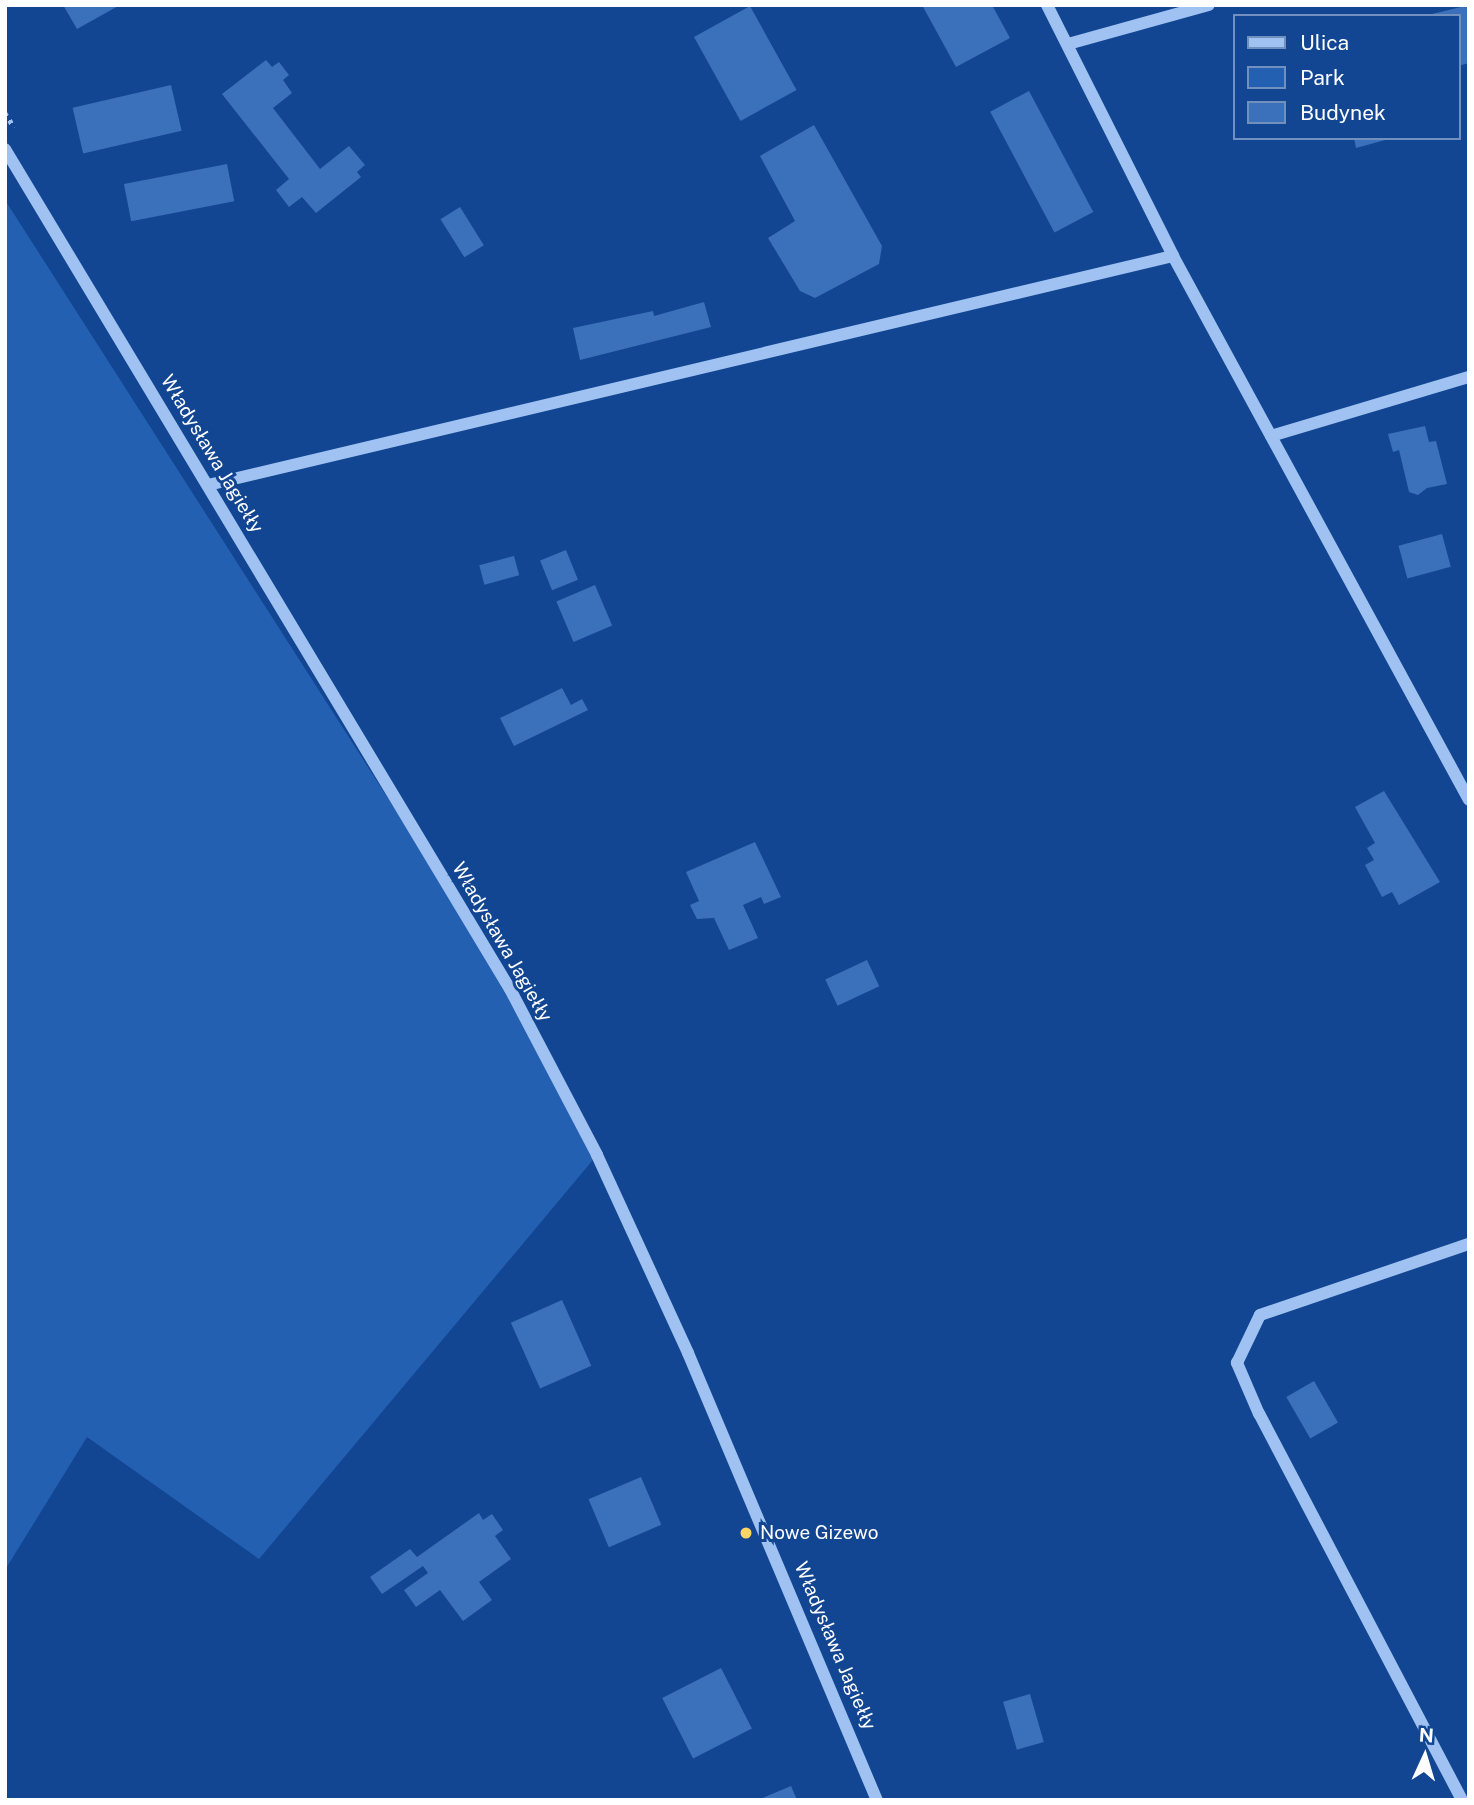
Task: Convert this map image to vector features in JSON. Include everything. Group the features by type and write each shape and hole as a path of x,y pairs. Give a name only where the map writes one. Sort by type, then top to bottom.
{"street":[{"path":"1046,5 1173,256 1469,800"},
{"path":"1068,44 1209,5"},
{"name":"Władysława Jagiełły","path":"5,149 510,989 597,1155 688,1353 877,1800"},
{"path":"208,485 1173,256"},
{"path":"1271,436 1469,377"},
{"path":"1462,1800 1259,1414 1237,1363 1260,1315 1469,1244"}],"green space":[{"path":"5,200 510,989 597,1155 259,1559 87,1437 5,1570"}],"building":[{"path":"63,5 120,5 77,29"},
{"path":"922,5 992,5 1010,38 956,67"},
{"path":"1469,5 1469,63 1460,65 1460,14 1432,14"},
{"path":"750,6 797,90 741,121 694,37"},
{"path":"266,60 272,67 279,62 289,75 283,80 292,93 273,108 320,169 349,146 365,165 357,172 361,177 316,213 302,197 289,207 276,190 289,179 222,94"},
{"path":"171,85 182,131 83,154 73,108"},
{"path":"1029,91 1093,212 1054,233 990,112"},
{"path":"814,125 882,246 879,264 815,298 800,291 768,238 795,221 760,156"},
{"path":"1354,140 1385,140 1356,148"},
{"path":"227,164 234,201 131,221 124,184"},
{"path":"460,207 484,245 464,257 440,219"},
{"path":"704,302 711,327 580,360 573,328 653,311 654,316"},
{"path":"1425,426 1429,442 1436,441 1447,484 1427,488 1418,495 1409,492 1399,450 1393,452 1388,434"},
{"path":"1442,534 1451,567 1407,578 1399,546"},
{"path":"566,550 578,580 552,590 540,560"},
{"path":"514,556 519,575 484,585 479,565"},
{"path":"595,585 612,626 574,642 556,601"},
{"path":"562,688 571,705 582,699 588,710 514,746 500,718"},
{"path":"1384,791 1440,882 1399,905 1392,892 1382,897 1365,865 1374,860 1367,848 1375,843 1355,807"},
{"path":"755,842 781,897 764,904 761,897 743,905 758,938 729,950 714,918 697,919 690,905 699,901 686,872"},
{"path":"867,960 879,986 838,1006 825,979"},
{"path":"562,1300 591,1366 540,1389 511,1323"},
{"path":"1314,1381 1338,1423 1310,1439 1286,1397"},
{"path":"641,1477 661,1525 609,1547 589,1499"},
{"path":"479,1513 483,1520 492,1514 503,1530 495,1536 511,1559 479,1582 492,1600 463,1621 440,1590 416,1607 404,1590 428,1573 423,1566 382,1594 370,1577 410,1549 417,1557"},
{"path":"721,1668 752,1729 693,1759 662,1698"},
{"path":"1030,1694 1044,1742 1017,1750 1003,1702"},
{"path":"791,1786 797,1800 758,1800"}],"place":[{"name":"Nowe Gizewo","path":"746,1533"}]}
